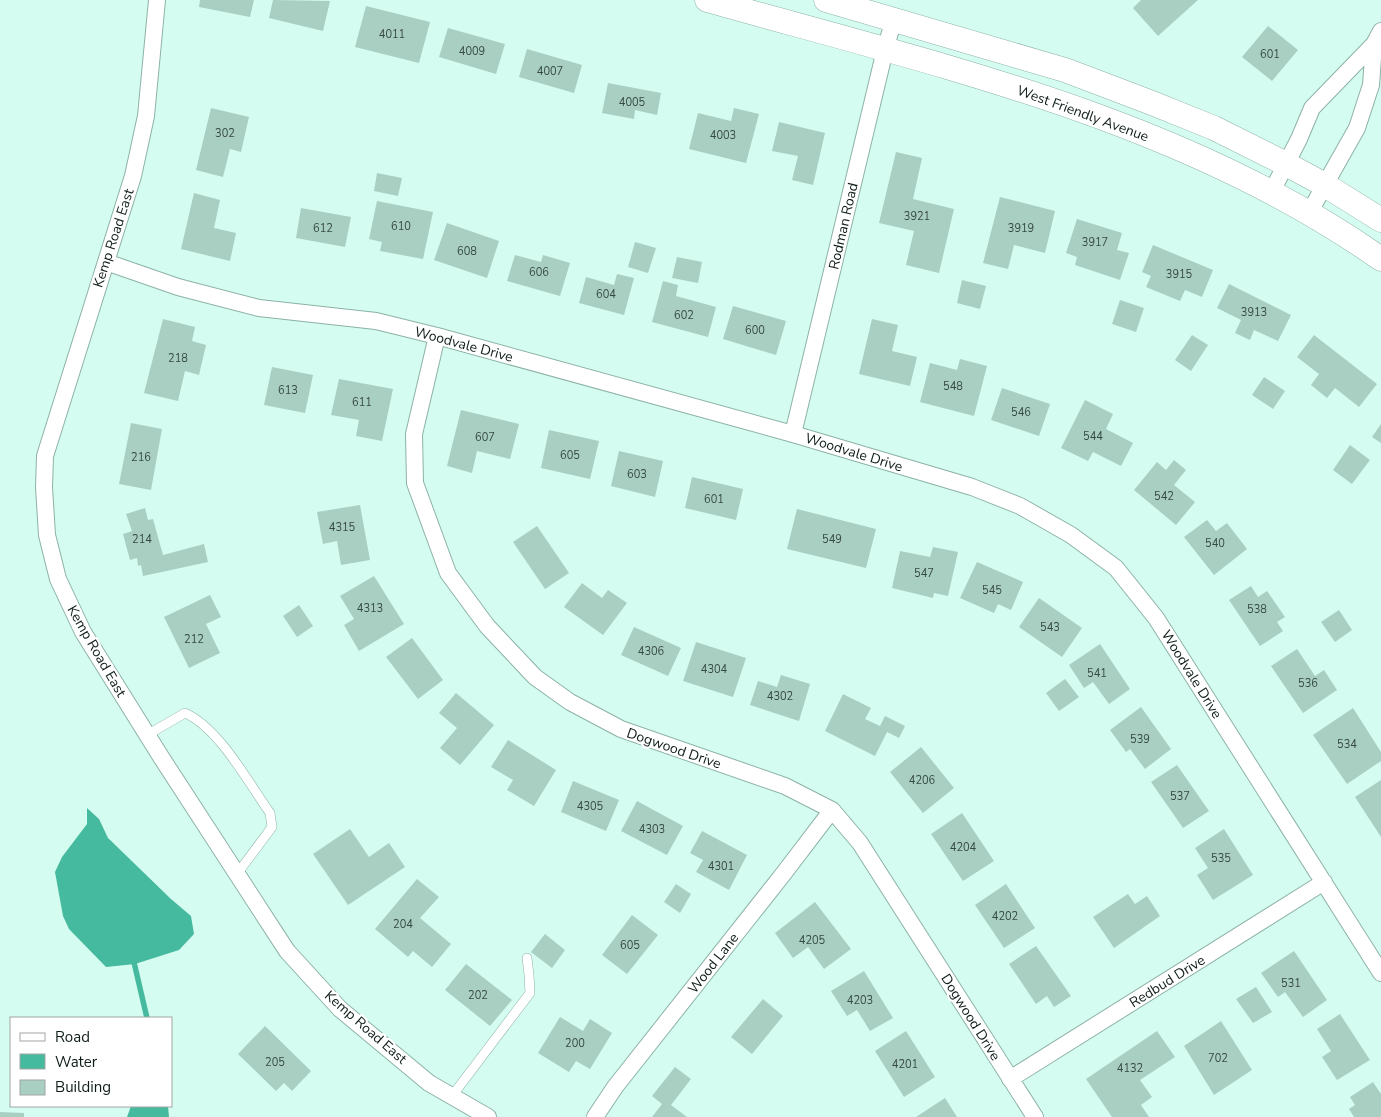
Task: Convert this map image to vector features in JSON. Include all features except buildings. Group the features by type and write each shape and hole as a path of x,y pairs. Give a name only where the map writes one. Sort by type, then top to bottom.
{"main road":[{"name":"West Friendly Avenue","path":"707,0 1055,100 1192,154 1271,192 1309,213 1381,259"},
{"path":"826,0 1065,70 1214,128 1326,185 1381,220"}],"street":[{"name":"Kemp Road East","path":"157,0 146,116 133,176 45,456 44,487 47,535 58,579 83,632 147,735 287,950 340,1009 430,1083 488,1117"},
{"name":"Rodman Road","path":"793,434 894,19"},
{"path":"1271,192 1299,139 1312,108 1378,37"},
{"path":"1309,213 1357,128 1371,85 1378,37"},
{"name":"Woodvale Drive","path":"106,262 178,287 259,308 376,321 437,336 793,434 972,487 1020,506 1071,535 1116,568 1157,620 1381,973"},
{"name":"Dogwood Drive","path":"437,336 414,434 416,483 448,573 487,626 535,677 570,702 621,729 785,786 832,810 860,843 1035,1117"},
{"name":"Wood Lane","path":"596,1117 615,1087 784,874 832,810"},
{"name":"Redbud Drive","path":"1010,1079 1324,882"}],"lane":[{"path":"147,735 185,713 195,717 216,736 270,813 272,827 237,874"},
{"path":"452,1096 530,992 527,958"}],"water":[{"path":"87,808 99,819 108,838 191,916 194,934 179,950 135,964 106,967 69,929 63,916 55,872 62,857 87,824"},
{"path":"131,1107 168,1107 169,1117 127,1117"}],"waterway":[{"path":"133,958 147,1017"}]}
